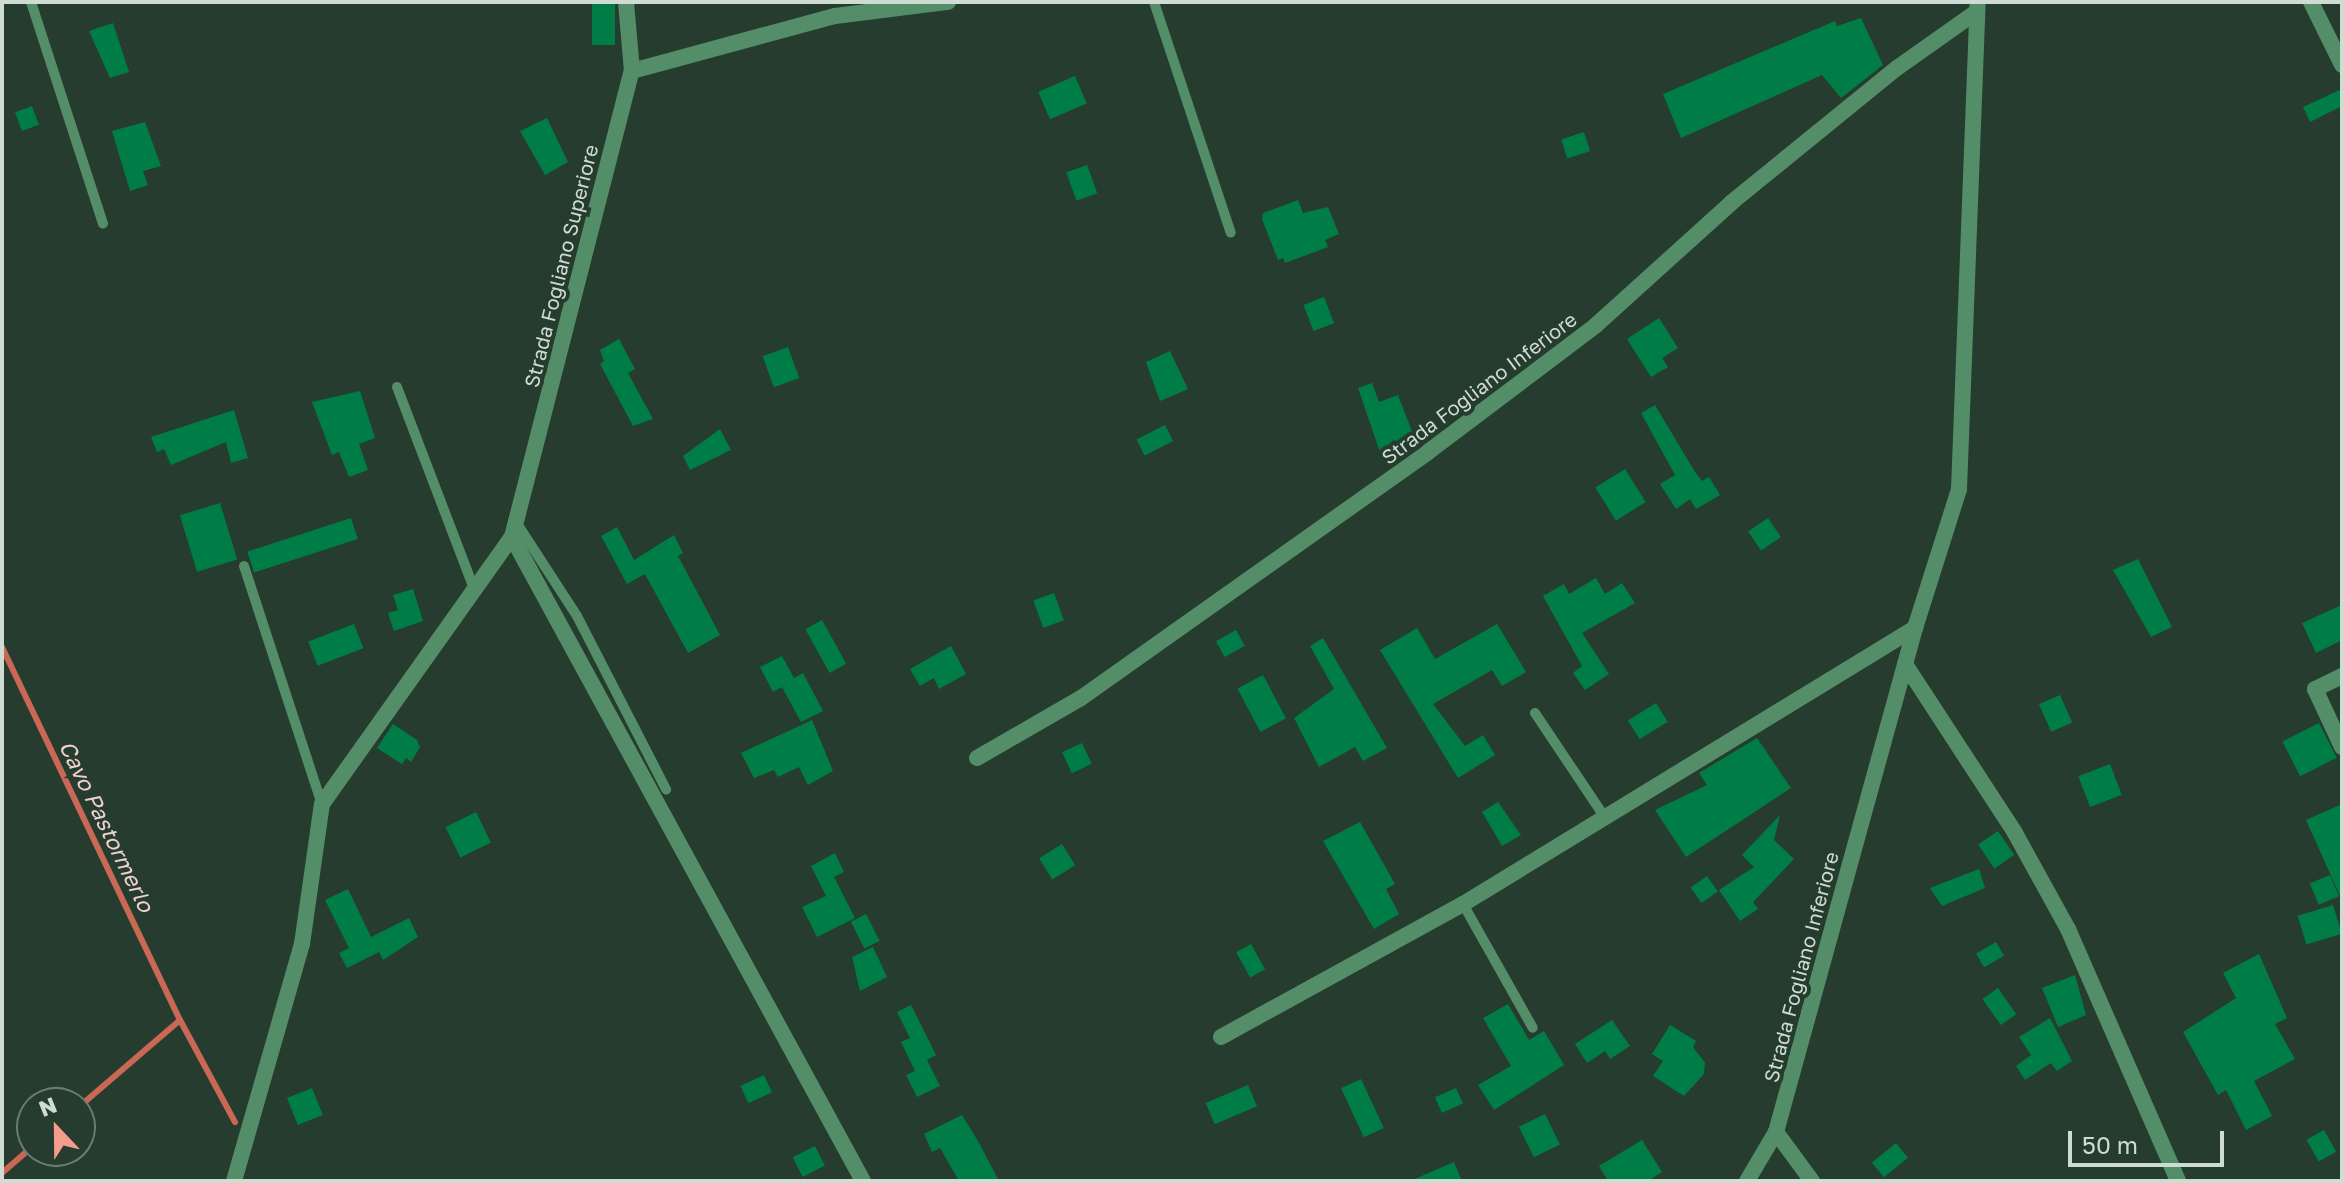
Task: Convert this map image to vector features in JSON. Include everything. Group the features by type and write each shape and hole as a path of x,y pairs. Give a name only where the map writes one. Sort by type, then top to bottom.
{"street":[{"name":"Strada Fogliano Superiore","path":"322,804 475,591 514,530 632,71 626,2"},
{"path":"632,71 835,16 948,2"},
{"path":"2311,2 2342,65"},
{"name":"Strada Fogliano Inferiore","path":"1747,1181 1776,1132 1915,628 1959,489 1977,7"},
{"name":"Strada Fogliano Inferiore","path":"977,758 1081,698 1428,452 1595,326 1732,202 1977,7"},
{"path":"514,530 863,1181"},
{"path":"1221,1037 1463,904 1915,628"},
{"path":"1905,664 2015,833 2068,929 2178,1181"},
{"path":"2342,676 2315,689 2342,747"},
{"path":"234,1181 302,944 322,804"},
{"path":"1776,1132 1812,1181"}],"lane":[{"path":"31,2 103,224"},
{"path":"1154,2 1231,233"},
{"path":"397,387 475,591"},
{"path":"514,530 577,616 666,789"},
{"path":"244,566 322,804"},
{"path":"1535,713 1606,819"},
{"path":"1463,904 1533,1028"}],"building":[{"path":"592,2 615,2 615,45 592,45"},
{"path":"1861,18 1883,65 1841,98 1822,75 1681,138 1663,94 1835,21 1837,26"},
{"path":"113,23 129,72 110,78 89,31"},
{"path":"1075,76 1087,104 1050,119 1038,92"},
{"path":"2342,89 2342,106 2310,122 2303,107"},
{"path":"32,106 39,125 22,131 15,112"},
{"path":"547,118 568,162 545,175 520,131"},
{"path":"145,122 161,166 143,171 148,185 130,191 112,131"},
{"path":"1584,132 1590,151 1567,158 1561,139"},
{"path":"1087,165 1097,193 1077,201 1066,173"},
{"path":"1298,200 1303,213 1328,207 1339,234 1325,240 1328,247 1285,263 1283,258 1278,260 1262,219 1263,213"},
{"path":"1324,297 1334,323 1313,331 1303,305"},
{"path":"1659,318 1678,348 1662,358 1668,367 1651,377 1627,339"},
{"path":"619,339 635,369 628,373 653,419 633,426 600,364 604,361 600,350"},
{"path":"788,347 799,378 774,387 763,356"},
{"path":"1170,351 1188,389 1160,401 1146,362"},
{"path":"1372,383 1379,402 1398,395 1416,442 1381,455 1358,388"},
{"path":"360,391 375,438 359,444 368,470 349,477 339,452 332,455 312,402"},
{"path":"1655,405 1695,472 1702,481 1709,477 1720,495 1696,509 1690,499 1676,509 1660,484 1675,475 1641,413"},
{"path":"234,410 248,458 231,463 226,442 171,465 164,449 157,452 151,437"},
{"path":"1165,425 1173,441 1145,456 1136,440"},
{"path":"720,429 731,450 690,470 683,456"},
{"path":"1625,469 1646,502 1616,521 1595,488"},
{"path":"220,503 237,559 197,572 180,515"},
{"path":"351,518 358,539 254,573 247,552"},
{"path":"1768,518 1781,537 1761,550 1748,531"},
{"path":"617,527 634,560 674,535 683,553 678,556 720,635 688,653 645,574 627,584 601,536"},
{"path":"2138,559 2172,627 2151,637 2113,570"},
{"path":"1596,578 1605,594 1622,583 1635,603 1582,633 1609,674 1585,690 1573,673 1582,666 1543,596 1564,584 1569,594"},
{"path":"413,589 423,621 394,631 388,613 398,610 393,595"},
{"path":"1054,593 1064,620 1043,628 1033,601"},
{"path":"2342,605 2342,640 2316,653 2302,623"},
{"path":"822,620 846,664 830,673 805,629"},
{"path":"354,624 363,648 318,666 308,642"},
{"path":"1497,624 1526,672 1502,686 1492,670 1433,704 1465,746 1483,735 1495,755 1458,778 1380,650 1417,628 1435,659"},
{"path":"1236,630 1245,646 1225,657 1216,641"},
{"path":"1323,638 1387,748 1363,761 1355,747 1319,767 1294,718 1334,689 1310,646"},
{"path":"951,646 966,674 939,689 934,678 920,686 910,669"},
{"path":"782,656 794,678 803,673 823,711 801,722 782,687 773,692 760,667"},
{"path":"1263,675 1286,718 1260,732 1237,689"},
{"path":"2060,695 2072,722 2051,732 2039,704"},
{"path":"1656,703 1668,722 1640,739 1628,720"},
{"path":"812,720 833,771 808,785 799,767 778,777 774,770 754,778 741,753"},
{"path":"2319,723 2337,758 2300,776 2282,742"},
{"path":"393,724 417,740 420,747 411,762 406,758 402,764 377,748"},
{"path":"1757,738 1791,788 1686,857 1655,810 1707,785 1699,773"},
{"path":"1082,743 1092,764 1072,773 1062,752"},
{"path":"2110,764 2122,795 2090,807 2078,776"},
{"path":"1498,802 1521,835 1502,846 1482,812"},
{"path":"2342,804 2342,900 2306,820"},
{"path":"476,812 491,843 460,857 445,827"},
{"path":"1780,815 1774,840 1794,859 1753,902 1758,909 1740,921 1719,890 1754,867 1742,855"},
{"path":"1360,822 1395,884 1386,889 1399,914 1374,929 1323,841"},
{"path":"1998,831 2014,855 1994,868 1978,844"},
{"path":"1062,844 1075,865 1052,880 1039,858"},
{"path":"835,853 844,872 834,877 855,918 817,937 802,907 826,896 811,866"},
{"path":"1979,869 1985,888 1942,906 1930,888"},
{"path":"2330,875 2339,896 2319,905 2310,884"},
{"path":"1707,876 1718,892 1702,903 1691,887"},
{"path":"348,889 371,937 409,918 418,937 383,960 379,952 347,968 339,953 349,948 325,900"},
{"path":"2333,905 2342,934 2306,945 2298,916"},
{"path":"866,914 880,941 864,948 851,922"},
{"path":"1996,942 2004,956 1984,967 1976,954"},
{"path":"1251,944 1265,969 1250,978 1236,952"},
{"path":"873,947 887,977 860,991 852,957"},
{"path":"2259,954 2287,1018 2275,1024 2295,1059 2254,1081 2272,1116 2246,1130 2226,1090 2218,1095 2183,1032 2236,998 2223,973"},
{"path":"2075,975 2086,1015 2058,1027 2042,988"},
{"path":"1998,988 2016,1014 2001,1025 1982,999"},
{"path":"1508,1004 1529,1040 1544,1031 1564,1065 1494,1110 1478,1085 1511,1066 1483,1018"},
{"path":"911,1005 936,1055 927,1060 940,1086 917,1097 906,1075 915,1071 901,1042 910,1038 897,1012"},
{"path":"2050,1018 2072,1061 2057,1071 2051,1063 2025,1080 2016,1066 2031,1055 2019,1037"},
{"path":"1612,1020 1630,1046 1610,1059 1605,1051 1587,1063 1575,1044"},
{"path":"1670,1025 1696,1041 1693,1047 1705,1063 1704,1074 1684,1096 1653,1076 1663,1061 1652,1054"},
{"path":"764,1075 772,1092 748,1103 740,1086"},
{"path":"1361,1079 1384,1128 1364,1137 1341,1088"},
{"path":"1248,1085 1257,1106 1215,1124 1206,1103"},
{"path":"312,1088 323,1115 298,1125 287,1098"},
{"path":"1456,1088 1463,1104 1442,1113 1435,1097"},
{"path":"1545,1114 1560,1145 1534,1157 1519,1127"},
{"path":"962,1115 999,1181 959,1181 940,1148 932,1152 924,1134"},
{"path":"2324,1130 2336,1152 2319,1162 2307,1140"},
{"path":"1642,1140 1662,1172 1648,1181 1608,1181 1599,1166"},
{"path":"1896,1143 1908,1158 1884,1177 1872,1163"},
{"path":"815,1146 825,1166 803,1177 793,1157"},
{"path":"1454,1162 1462,1181 1410,1181"}],"waterway":[{"name":"Cavo Pastormerlo","path":"2,647 180,1020 235,1122"},
{"name":"Cavo Pastormerlo","path":"96,1092 180,1020"},
{"name":"Cavo Pastormerlo","path":"2,1173 16,1161"}]}
